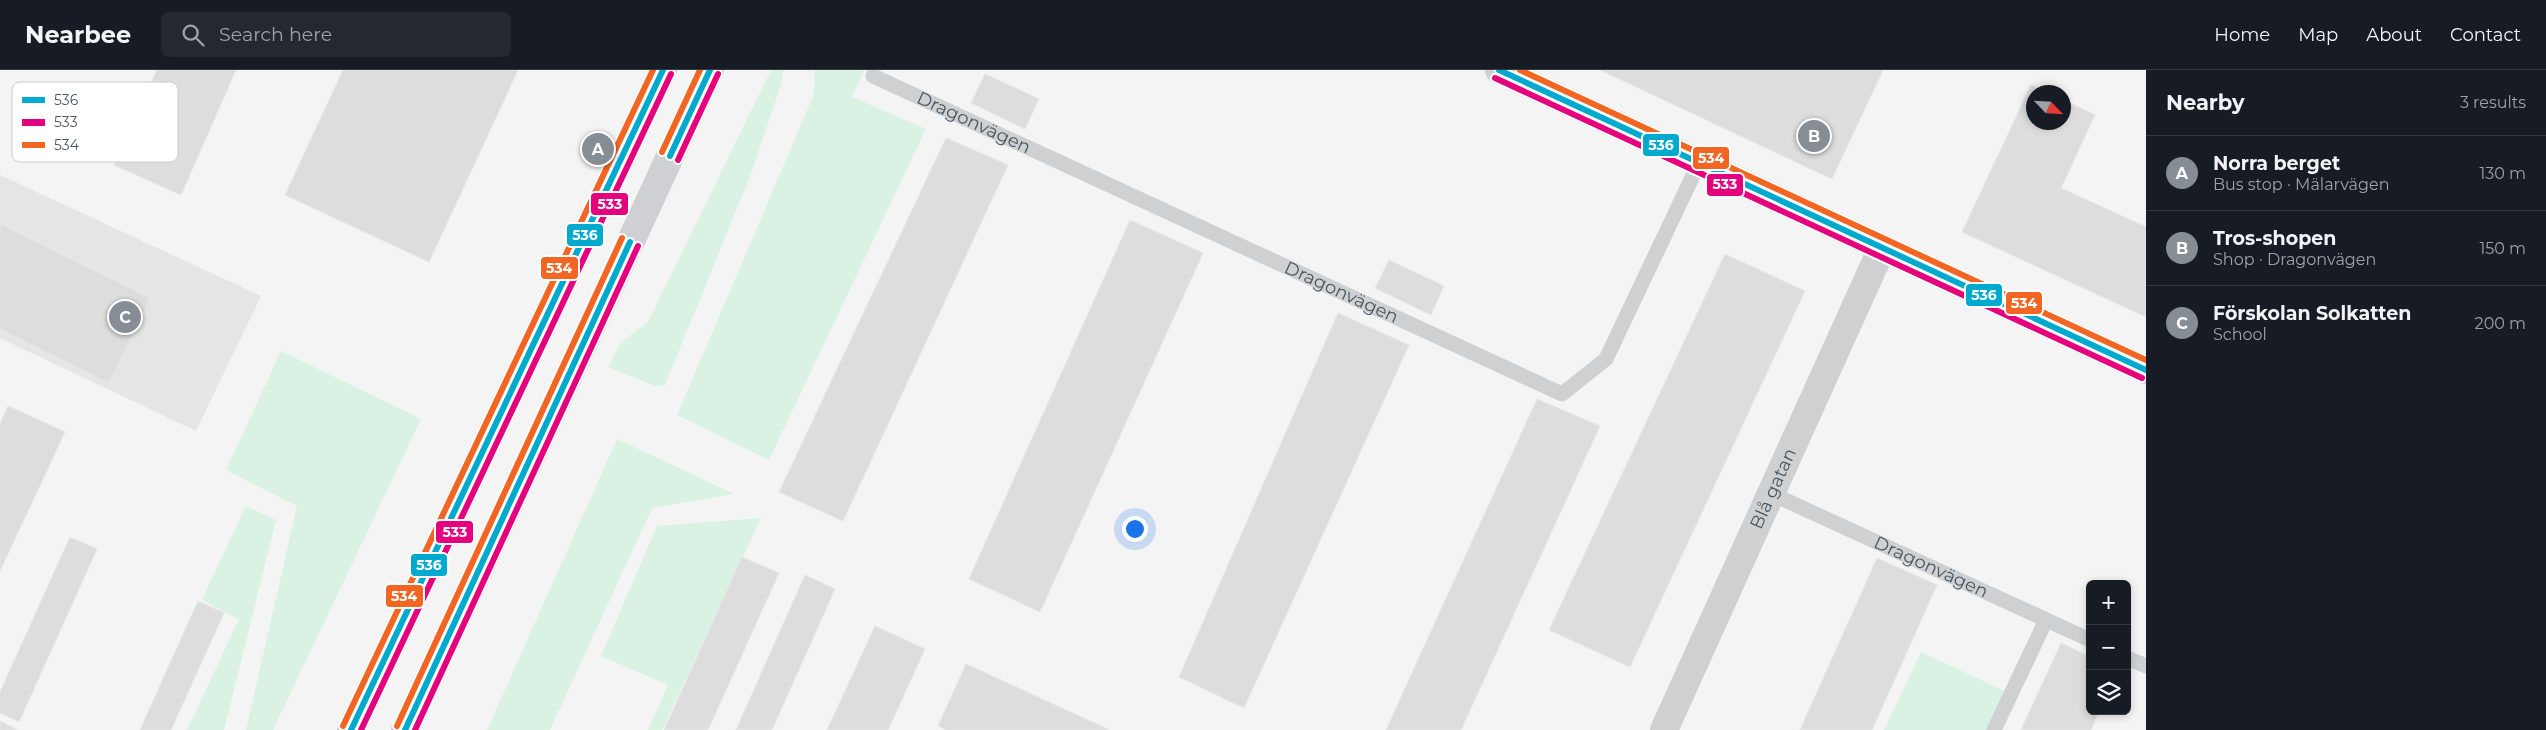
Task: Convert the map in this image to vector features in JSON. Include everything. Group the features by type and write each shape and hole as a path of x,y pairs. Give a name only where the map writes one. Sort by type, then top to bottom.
{"main road":[{"path":"351,730 663,70"},
{"path":"405,730 710,70"}],"street":[{"path":"1500,70 2146,370"},
{"name":"Blå gatan","path":"1664,730 1882,248"}],"lane":[{"name":"Dragonvägen","path":"873,76 1562,394 1606,359 1699,163"},
{"name":"Dragonvägen","path":"1772,494 2086,638"},
{"path":"1994,730 2046,620"},
{"path":"2131,660 2146,666"}],"shaded area":[{"path":"0,175 261,296 196,431 0,338"}],"green space":[{"path":"771,70 783,70 781,85 751,174 665,385 655,386 608,367 620,343 648,322"},
{"path":"815,70 864,70 852,97 926,129 769,460 677,415 814,94"},
{"path":"281,351 421,419 273,730 246,730 297,506 226,470"},
{"path":"617,439 734,494 652,508 550,730 487,730"},
{"path":"246,506 276,520 224,730 187,730 239,619 224,613 202,599"},
{"path":"761,518 662,730 648,730 668,685 601,656 657,526"},
{"path":"1921,652 2011,694 1995,730 1884,730"}],"building":[{"path":"157,70 236,70 181,195 114,165 115,162 178,162 178,82 152,82"},
{"path":"343,70 518,70 429,262 285,195"},
{"path":"1600,70 1883,70 1832,179"},
{"path":"985,74 1039,99 1025,129 971,103"},
{"path":"2026,96 2026,130 2071,130 2071,103 2095,115 2061,188 2146,227 2146,317 1962,232"},
{"path":"946,138 1008,165 843,521 779,492"},
{"path":"1130,220 1203,253 1040,612 969,579"},
{"path":"0,224 150,298 109,383 0,329"},
{"path":"1725,254 1805,291 1630,667 1549,630"},
{"path":"1389,260 1444,286 1431,315 1375,288"},
{"path":"1338,313 1409,345 1244,708 1179,677"},
{"path":"1537,399 1600,426 1461,730 1386,730"},
{"path":"8,406 65,432 0,571 0,424"},
{"path":"70,537 97,549 19,722 0,713 0,692"},
{"path":"742,557 779,573 708,730 664,730"},
{"path":"1877,558 1937,585 1872,730 1800,730"},
{"path":"805,575 835,589 772,730 736,730"},
{"path":"198,601 224,613 171,730 140,730"},
{"path":"875,626 925,649 888,730 827,730"},
{"path":"2061,643 2086,655 2086,715 2097,715 2091,730 2021,730"},
{"path":"966,664 1110,730 946,730 938,726"},
{"path":"0,721 16,729 16,730 0,730"}],"transit line":[{"name":"534","path":"343,726 653,70"},
{"name":"536","path":"351,730 663,70"},
{"name":"534","path":"662,152 700,70"},
{"name":"536","path":"670,156 710,70"},
{"name":"536","path":"1499,70 2146,370"},
{"name":"534","path":"1520,70 2146,360"},
{"name":"533","path":"361,730 671,74"},
{"name":"533","path":"678,160 718,74"},
{"name":"533","path":"1495,78 2142,378"},
{"name":"534","path":"397,726 622,238"},
{"name":"536","path":"405,730 630,242"},
{"name":"533","path":"415,730 638,246"}],"place":[{"name":"Tros-shopen","path":"1814,136"},
{"name":"Norra berget","path":"598,149"},
{"name":"Förskolan Solkatten","path":"125,317"}]}
